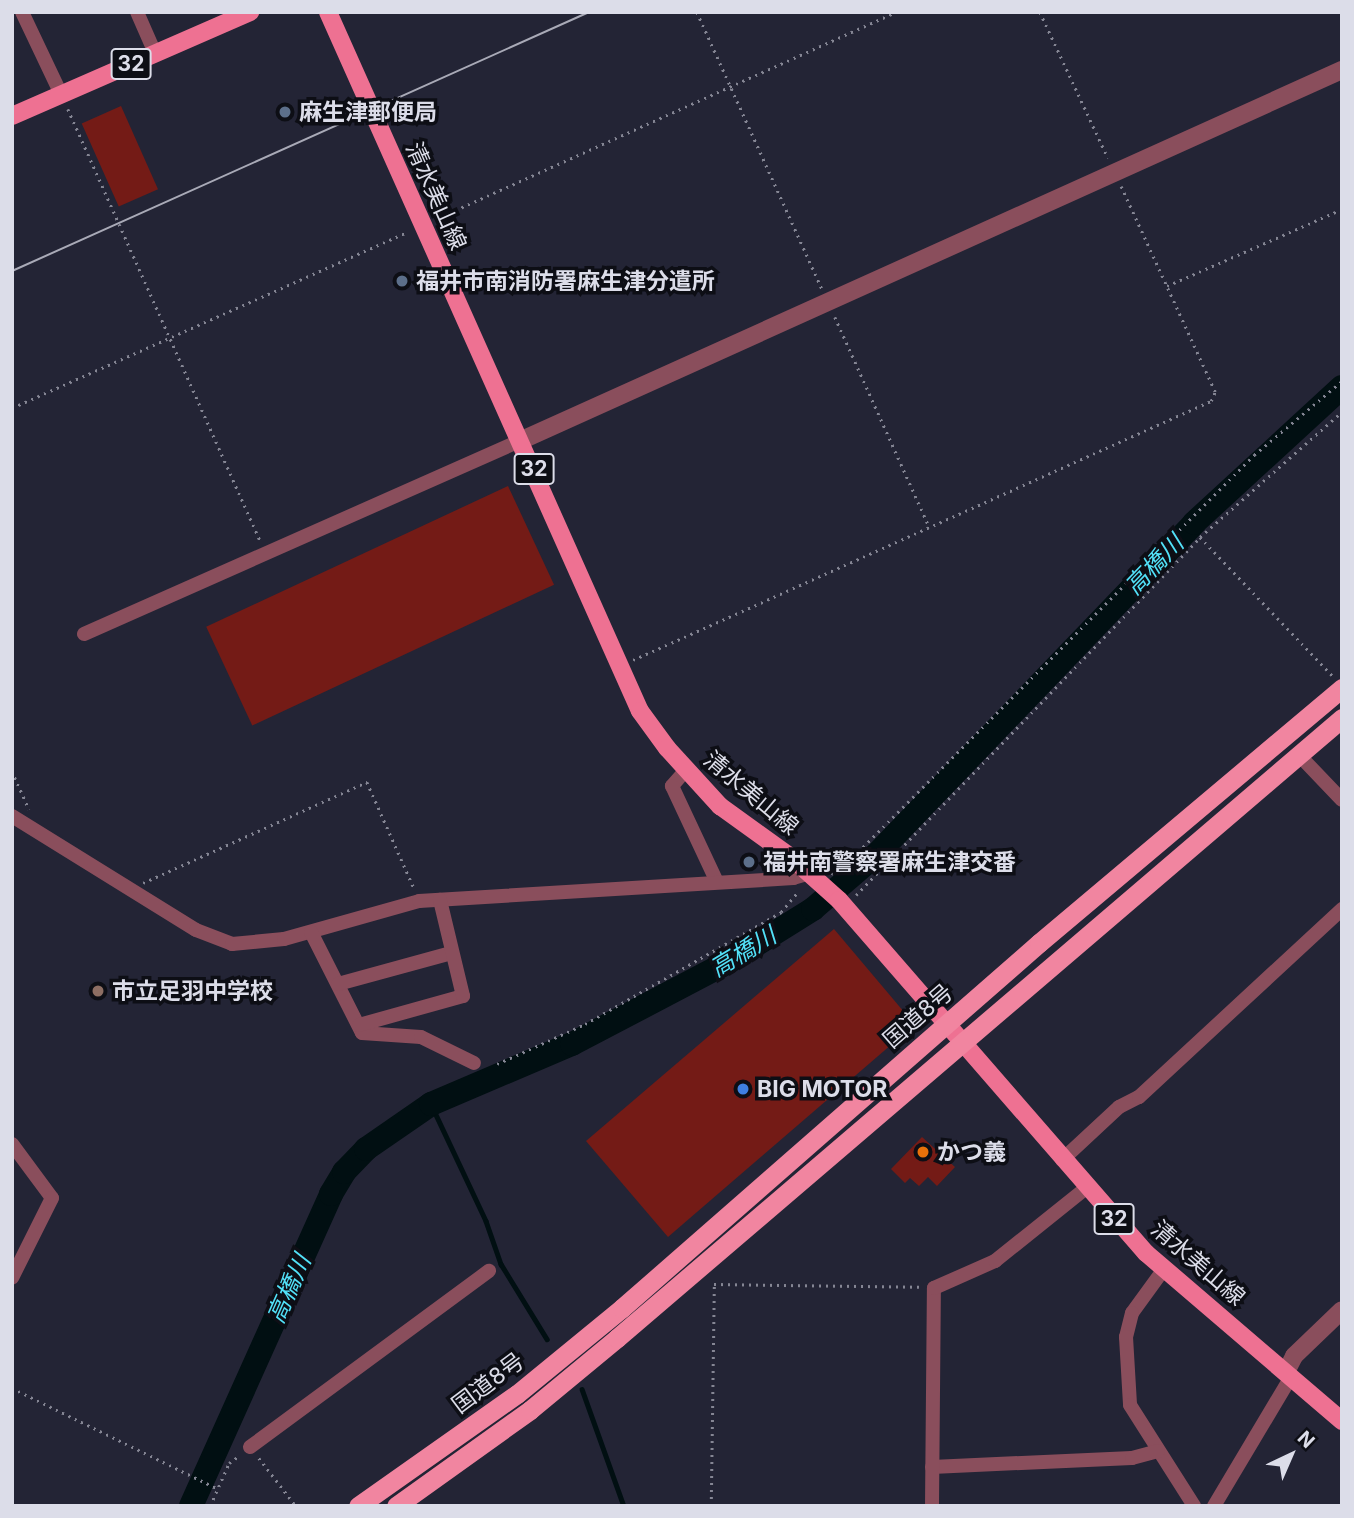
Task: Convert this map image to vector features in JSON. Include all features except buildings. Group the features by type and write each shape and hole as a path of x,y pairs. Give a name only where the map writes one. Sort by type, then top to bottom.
{"highway":[{"name":"国道8号","path":"358,1506 565,1356 944,1026 1342,686"},
{"name":"国道8号","path":"396,1506 530,1410 963,1046 1342,718"}],"main road":[{"name":"32","path":"12,116 250,12"},
{"name":"清水美山線","path":"328,12 421,226 522,440 640,710 685,771 720,806 842,904 944,1026 1086,1188 1164,1269 1287,1370 1342,1421"}],"street":[{"path":"22,12 61,94"},
{"path":"137,12 155,53"},
{"path":"84,634 522,440 1342,70"},
{"path":"1299,755 1342,800"},
{"path":"685,771 673,786 717,882"},
{"path":"12,816 196,930 232,944 257,944 311,932 419,901 808,878"},
{"path":"359,1025 463,996 440,900"},
{"path":"1062,1160 1119,1107 1139,1097 1342,909"},
{"path":"311,932 362,1033 421,1037 474,1063"},
{"path":"338,984 451,953"},
{"path":"12,1144 52,1198 12,1278"},
{"path":"932,1506 934,1288 995,1261 1086,1188"},
{"path":"1164,1269 1132,1313 1126,1337 1130,1405 1194,1506"},
{"path":"250,1447 489,1271"},
{"path":"1214,1506 1289,1380 1287,1370 1294,1356 1342,1310"},
{"path":"932,1467 1132,1458 1158,1451"}],"path":[{"path":"697,12 930,528"},
{"path":"12,408 896,12"},
{"path":"620,666 1211,401 1215,391 1040,12"},
{"path":"61,94 266,554"},
{"path":"1167,286 1342,209"},
{"path":"498,1063 585,1024 781,912 799,894 808,878 862,848 1254,455 1342,381"},
{"path":"842,904 1200,537 1342,412"},
{"path":"1200,537 1342,686"},
{"path":"12,771 34,819 31,828"},
{"path":"131,888 367,782 419,901"},
{"path":"711,1506 714,1284 934,1288"},
{"path":"12,1388 218,1489"},
{"path":"209,1506 229,1463 250,1447 296,1506"}],"waterway":[{"name":"高橋川","path":"191,1506 331,1194 344,1172 366,1149 431,1104 572,1044 728,962 813,909 877,854 1194,523 1342,387"},
{"path":"431,1104 486,1221 501,1264 547,1339"},
{"path":"582,1389 624,1506"}],"tram line":[{"path":"12,271 589,12"}],"place":[{"name":"麻生津郵便局","path":"285,112"},
{"name":"福井市南消防署麻生津分遣所","path":"402,281"},
{"name":"福井南警察署麻生津交番","path":"749,862"},
{"name":"市立足羽中学校","path":"98,991"},
{"name":"BIG MOTOR","path":"743,1089"},
{"name":"かつ義","path":"923,1152"}]}
